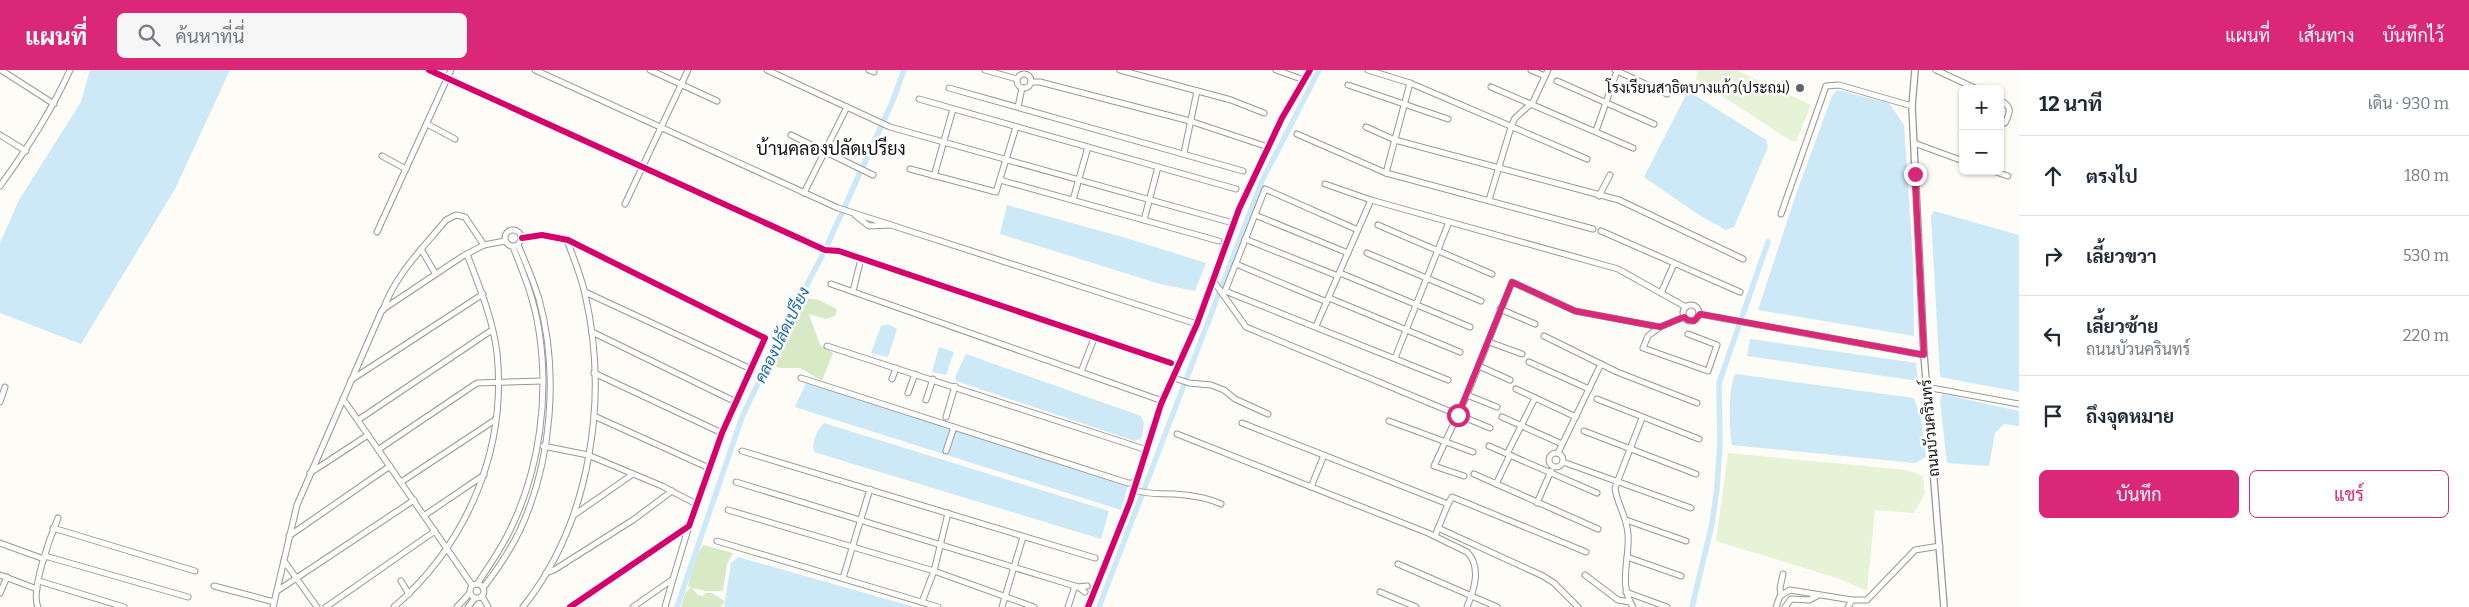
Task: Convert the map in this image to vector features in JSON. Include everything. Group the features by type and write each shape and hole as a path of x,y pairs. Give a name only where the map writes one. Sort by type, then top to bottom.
{"street":[{"path":"1,70 54,104"},
{"path":"0,186 26,151 54,104 70,70"},
{"path":"428,70 825,250 838,251 1171,363"},
{"path":"377,232 451,70"},
{"path":"535,70 853,214 864,215 1197,324"},
{"path":"650,70 717,101"},
{"path":"625,204 688,70"},
{"path":"767,70 890,127 1233,223"},
{"path":"985,70 1017,79"},
{"path":"1120,70 1231,100 1264,113"},
{"path":"1276,70 1304,80"},
{"path":"1088,607 1090,590 1140,492 1137,483 1161,404 1179,380 1212,279 1233,223 1268,147 1310,70"},
{"path":"1368,70 1410,84 1587,159"},
{"path":"1532,70 1545,76"},
{"path":"1489,200 1515,118 1532,104 1548,70"},
{"name":"ถนนบัวนครินทร์","path":"1915,70 1912,106 1924,355 1944,607"},
{"path":"1936,70 1968,85"},
{"path":"1596,131 1616,71 1667,94"},
{"path":"1022,88 1018,84 1017,79 1020,74 1027,72 1031,82"},
{"path":"1557,81 1654,124"},
{"path":"1022,88 1026,88 1031,82"},
{"path":"1031,82 1040,82 1190,121 1268,147"},
{"path":"1386,172 1410,84"},
{"path":"1348,85 1404,106 1448,119"},
{"path":"1781,214 1826,86 1839,85 1912,106"},
{"path":"1491,87 1633,148"},
{"path":"948,88 1243,171"},
{"path":"1018,107 1022,88"},
{"path":"1184,153 1197,90"},
{"path":"919,99 1236,189"},
{"path":"2004,102 2009,105 2010,109 2005,123"},
{"path":"804,193 847,107"},
{"path":"934,176 953,109"},
{"path":"427,124 455,138"},
{"path":"910,169 993,192 997,190 1016,127"},
{"path":"1366,128 1395,140 1619,200 1743,259"},
{"path":"1296,134 1386,172 1594,229"},
{"path":"0,135 26,151"},
{"path":"791,135 874,175"},
{"path":"1914,143 1959,159"},
{"path":"1073,200 1088,147"},
{"path":"382,156 406,169"},
{"path":"1144,220 1158,166"},
{"path":"1599,196 1610,175"},
{"path":"2004,175 2008,176"},
{"path":"1000,180 1219,241"},
{"path":"1325,184 1371,200 1618,270 1686,307 1696,306 1700,314"},
{"path":"1358,230 1265,190 1225,291 1448,380"},
{"path":"1316,326 1371,200"},
{"path":"214,586 274,605 297,505 388,296 421,250 446,220 456,215 465,217 484,245"},
{"path":"1255,215 1348,254"},
{"path":"1394,358 1450,222"},
{"path":"1378,225 1492,274"},
{"path":"516,246 508,245 505,235 512,230 517,231 522,238"},
{"path":"1601,231 1740,292"},
{"path":"516,246 522,238 542,235 567,240 764,336 764,340 722,433 709,468 689,526 665,607"},
{"path":"1245,239 1416,304 1470,327"},
{"path":"382,310 435,273 467,254 484,245 505,240"},
{"path":"523,607 539,587 574,515 588,455 594,416 592,332 585,292 567,240"},
{"path":"457,607 470,593 499,551 512,527 538,444 543,381 539,330 516,246"},
{"path":"488,607 482,596 483,588 505,558 520,530 534,489 545,446 549,383 545,329 531,276 516,246"},
{"path":"421,250 435,273"},
{"path":"1367,253 1481,301"},
{"path":"394,607 430,573 448,549 479,491 484,475 498,400 497,352 483,294 467,254"},
{"path":"853,291 861,259"},
{"path":"1236,264 1460,352"},
{"path":"1661,293 1674,264"},
{"path":"1212,279 1246,327 1490,428"},
{"path":"1464,476 1434,466 1467,395 1512,282 1575,311 1660,327"},
{"path":"831,284 1157,399"},
{"path":"585,292 751,369"},
{"path":"350,380 483,294"},
{"path":"1684,317 1683,312 1686,307"},
{"path":"1500,309 1535,324"},
{"path":"1700,314 1924,355"},
{"path":"1684,317 1694,321 1700,314"},
{"path":"1684,317 1660,327 1648,336 1643,348 1708,370 1717,345 1688,334"},
{"path":"358,420 492,330"},
{"path":"592,332 736,402"},
{"path":"1081,372 1095,336"},
{"path":"1544,336 1601,364 1697,403"},
{"path":"1489,342 1522,354"},
{"path":"827,346 955,386 1147,450"},
{"path":"1528,362 1589,389"},
{"path":"1537,503 1551,469 1548,460 1549,456 1558,453 1601,364"},
{"path":"1478,366 1510,380"},
{"path":"892,379 896,368"},
{"path":"594,374 722,433"},
{"path":"908,394 916,374"},
{"path":"801,378 1128,483 1137,483"},
{"path":"926,400 933,379"},
{"path":"1179,380 1211,385 1224,390 1235,399 1268,414"},
{"path":"379,449 477,383 543,381"},
{"path":"946,417 955,386"},
{"path":"0,402 5,387"},
{"path":"1926,387 2019,404"},
{"path":"1516,390 1576,416"},
{"path":"1467,395 1497,407"},
{"path":"1496,484 1534,398"},
{"path":"343,400 448,549 475,584 483,588"},
{"path":"1597,400 1699,439"},
{"path":"594,416 709,468"},
{"path":"1502,417 1562,444"},
{"path":"1631,605 1626,592 1624,577 1629,545 1626,520 1616,494 1616,481 1642,418"},
{"path":"401,482 495,420"},
{"path":"1389,421 1473,452"},
{"path":"1242,423 1448,504"},
{"path":"946,451 954,427"},
{"path":"1584,431 1696,474"},
{"path":"1177,434 1462,548 1472,557 1476,585 1467,607"},
{"path":"309,474 368,435"},
{"path":"538,444 588,455 672,491 696,504"},
{"path":"1489,446 1551,469 1597,493"},
{"path":"742,451 1095,558"},
{"path":"1558,453 1563,458 1563,462"},
{"path":"1312,487 1324,455"},
{"path":"1551,469 1563,462"},
{"path":"1563,462 1691,508"},
{"path":"289,536 390,466"},
{"path":"574,515 633,474"},
{"path":"1474,474 1598,529"},
{"path":"425,515 484,475"},
{"path":"736,482 1090,590"},
{"path":"844,578 870,489"},
{"path":"546,573 554,570 625,525 672,491"},
{"path":"1140,492 1198,496 1221,504"},
{"path":"1435,536 1452,497 1586,552"},
{"path":"277,591 414,500"},
{"path":"728,510 934,571 1034,607"},
{"path":"922,602 934,571 948,513"},
{"path":"38,607 36,601 37,589 44,558 58,518"},
{"path":"1626,520 1686,541"},
{"path":"570,607 689,526"},
{"path":"54,528 195,571"},
{"path":"1438,528 1544,576 1554,583 1578,607"},
{"path":"326,607 435,531"},
{"path":"1002,607 1023,537"},
{"path":"717,540 938,607"},
{"path":"0,543 44,558 188,597"},
{"path":"1781,595 1790,590 1798,590 1812,592 1817,596 1867,600 1873,597 1915,550 1940,546"},
{"path":"1627,557 1681,576"},
{"path":"284,561 317,607"},
{"path":"1398,564 1497,607"},
{"path":"1776,607 1781,595 1780,588 1783,574"},
{"path":"0,575 37,589"},
{"path":"1585,575 1618,600 1631,605"},
{"path":"0,593 7,577"},
{"path":"633,607 673,579"},
{"path":"39,581 124,607"},
{"path":"401,581 409,594"},
{"path":"1068,607 1077,586"},
{"path":"1798,590 1798,600"},
{"path":"1380,592 1416,607"},
{"path":"1626,592 1667,607"},
{"path":"470,593 476,598"},
{"path":"468,607 476,598 482,596"},
{"path":"1785,607 1791,599 1809,600 1817,596"},
{"path":"1848,607 1852,600"}],"green space":[{"path":"1698,70 1736,70 1811,105 1796,141 1791,141 1696,79"},
{"path":"805,298 819,300 837,309 835,316 825,319 809,314 820,345 833,353 822,381 800,368 779,368 773,365 784,328 798,315"},
{"path":"1728,453 1906,470 1923,476 1925,494 1914,513 1875,510 1867,591 1840,579 1716,541"},
{"path":"703,545 733,553 727,564 723,591 707,591 692,588 698,595 703,596 706,593 712,593 725,601 721,607 681,607 685,593 691,587 688,586 694,561"}],"water":[{"path":"90,70 230,70 175,189 81,344 0,313 0,243 19,200 81,102"},
{"path":"1837,90 1889,103 1904,125 1913,260 1914,336 1758,310 1795,197 1832,96"},
{"path":"1688,91 1766,140 1768,147 1734,227 1726,230 1699,215 1644,177"},
{"path":"1007,205 1126,238 1206,263 1195,291 1160,284 1000,234"},
{"path":"1934,211 2019,235 2019,392 1940,377 1931,216"},
{"path":"888,324 897,329 888,357 871,353 881,326"},
{"path":"1750,339 1916,363 1918,381 1747,356"},
{"path":"939,347 954,352 946,375 932,372"},
{"path":"966,354 1141,416 1144,423 1142,438 1135,441 956,381 955,377"},
{"path":"1736,374 1914,398 1921,418 1926,457 1915,463 1732,445 1730,397 1733,379"},
{"path":"806,383 1128,485 1121,510 795,407"},
{"path":"1942,394 2019,411 2019,426 2004,424 1995,433 1989,466 1947,463 1940,401"},
{"path":"824,423 1109,511 1101,539 814,452 815,437"},
{"path":"738,557 914,607 724,607 731,563"}],"waterway":[{"name":"คลองปลัดเปรียง","path":"677,607 742,417 782,333 825,250 893,100 904,70"},
{"path":"1099,607 1262,181 1319,70"},
{"path":"1692,607 1712,524 1717,488 1720,443 1719,383 1768,242"}],"tunnel":[{"path":"1087,586 1092,588"}],"cycle path":[{"path":"429,70 825,250 839,251 1171,363"},
{"path":"1088,607 1130,502 1161,404 1197,324 1239,209 1282,118 1310,70"},
{"path":"522,238 542,235 568,240 765,338 722,433 689,526 570,607"}],"place":[{"name":"โรงเรียนสาธิตบางแก้ว(ประถม)","path":"1800,88"}],"district":[{"name":"บ้านคลองปลัดเปรียง","path":"831,149"}],"route":[{"path":"1458,415 1512,282 1575,311 1660,327 1684,317 1694,321 1700,314 1924,355 1915,174"}]}
